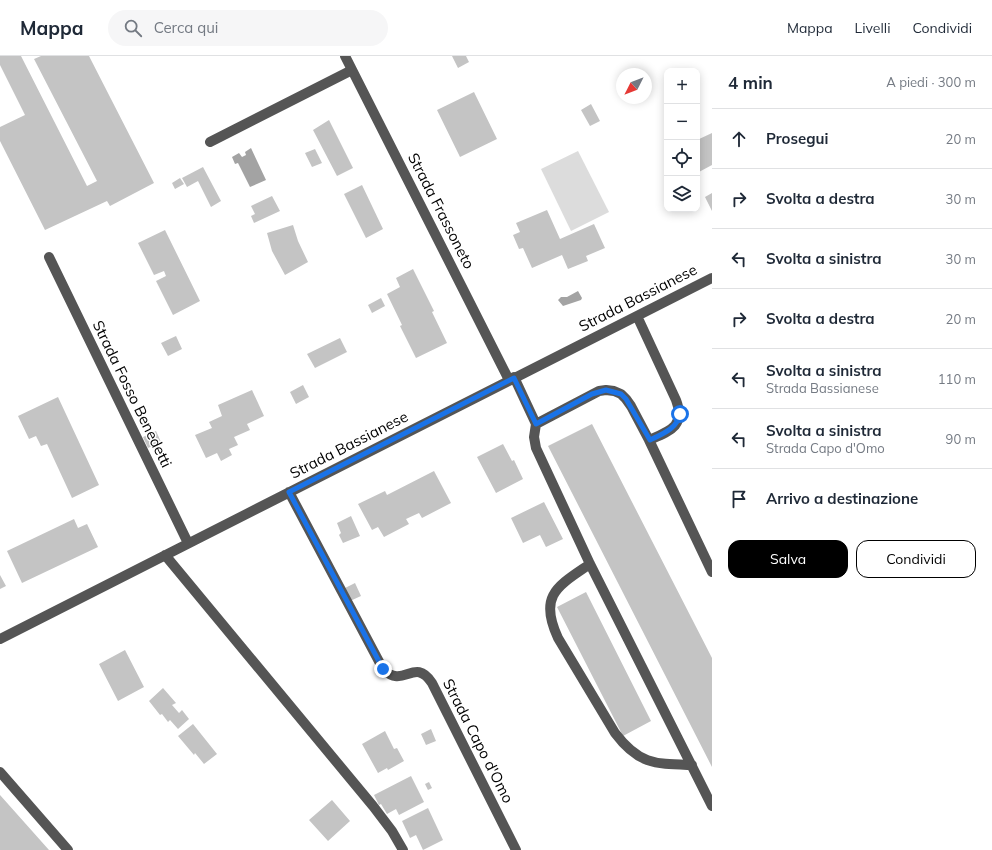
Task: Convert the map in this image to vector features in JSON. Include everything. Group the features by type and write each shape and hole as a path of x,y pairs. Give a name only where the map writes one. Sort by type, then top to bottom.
{"street":[{"name":"Strada Frassoneto","path":"345,56 536,424"},
{"path":"210,142 352,70"},
{"name":"Strada Fosso Benedetti","path":"49,257 188,543"},
{"name":"Strada Bassianese","path":"0,639 712,278"},
{"path":"637,316 676,400 680,414 679,421 675,426 650,440"},
{"path":"712,572 650,440 626,399 621,394 606,390 592,394 536,424 534,437 536,448 590,564 712,806"},
{"name":"Strada Capo d'Omo","path":"289,492 383,669 390,676 398,677 415,672 424,673 432,683 516,850"},
{"path":"165,555 374,806 392,831 403,850"},
{"path":"590,564 563,583 552,597 549,613 552,626 558,638 615,733 627,747 643,759 656,764 692,765"},
{"path":"0,772 68,850"}],"shaded area":[{"path":"251,148 266,180 250,187 238,163 235,164 232,157 239,153 242,157 246,155 245,152"},
{"path":"578,151 609,212 571,231 541,169"},
{"path":"578,291 582,298 581,300 563,306 558,300 561,297 567,297"}],"building":[{"path":"0,56 21,56 87,186 97,181 34,59 41,56 89,56 154,183 110,206 107,201 45,230 0,141 0,127 25,115 0,65"},
{"path":"452,56 466,56 469,62 458,68"},
{"path":"474,92 497,139 460,157 437,110"},
{"path":"591,104 600,121 590,126 581,110"},
{"path":"329,120 353,168 337,176 313,130"},
{"path":"712,133 712,165 700,171 700,140 700,139"},
{"path":"315,149 322,163 312,167 305,153"},
{"path":"203,167 221,201 211,207 198,181 187,187 182,178"},
{"path":"180,178 184,184 175,189 172,183"},
{"path":"362,185 383,229 366,238 344,194"},
{"path":"712,193 712,211 705,197"},
{"path":"272,196 280,211 254,223 251,216 255,214 251,206"},
{"path":"547,210 560,239 594,224 605,248 586,256 588,261 568,269 562,255 532,268 523,248 519,249 513,235 520,232 516,223"},
{"path":"293,225 298,241 308,262 285,275 272,251 267,233"},
{"path":"165,230 200,301 173,315 156,281 166,276 164,271 154,275 138,243"},
{"path":"413,269 434,311 432,312 447,343 416,358 400,326 402,325 387,294 400,287 396,278"},
{"path":"381,298 385,306 372,313 368,305"},
{"path":"176,336 182,349 168,356 161,343"},
{"path":"340,338 347,352 315,368 307,354"},
{"path":"303,385 309,397 296,404 290,392"},
{"path":"252,390 264,416 247,424 250,430 234,437 238,445 229,449 232,455 221,461 217,453 206,458 195,435 212,428 209,422 222,416 218,405"},
{"path":"58,397 99,485 72,498 47,444 41,446 36,436 29,439 18,416"},
{"path":"592,424 712,658 712,767 548,446"},
{"path":"156,431 161,442 148,448 143,437"},
{"path":"503,444 512,461 514,460 523,479 496,493 477,457"},
{"path":"434,471 451,503 422,518 419,513 406,519 409,524 384,537 378,527 372,530 358,504 385,491 387,495"},
{"path":"544,502 563,539 546,547 540,535 523,543 511,518"},
{"path":"351,516 360,536 343,543 339,535 341,533 337,523"},
{"path":"74,519 78,528 87,524 98,547 22,583 7,551"},
{"path":"0,575 6,586 0,589"},
{"path":"355,583 361,596 350,601 343,589"},
{"path":"586,592 651,721 623,736 557,607"},
{"path":"125,650 144,687 118,701 99,664"},
{"path":"163,688 176,703 172,705 179,713 182,710 189,719 178,729 170,720 168,722 162,714 160,715 149,701"},
{"path":"193,724 217,754 204,764 195,753 194,755 178,736"},
{"path":"431,729 436,741 426,745 421,734"},
{"path":"385,731 394,749 397,748 404,761 388,770 387,768 378,773 362,744"},
{"path":"411,776 424,802 399,815 396,809 387,814 381,804 379,805 374,795"},
{"path":"429,782 432,788 428,790 425,784"},
{"path":"0,795 49,850 0,850"},
{"path":"332,800 350,821 328,841 309,820"},
{"path":"428,808 443,840 423,850 416,835 410,838 402,821"}],"route":[{"path":"383,669 289,492 514,378 536,424 592,394 606,390 621,394 626,399 650,440 675,426 679,421 680,414"}]}
